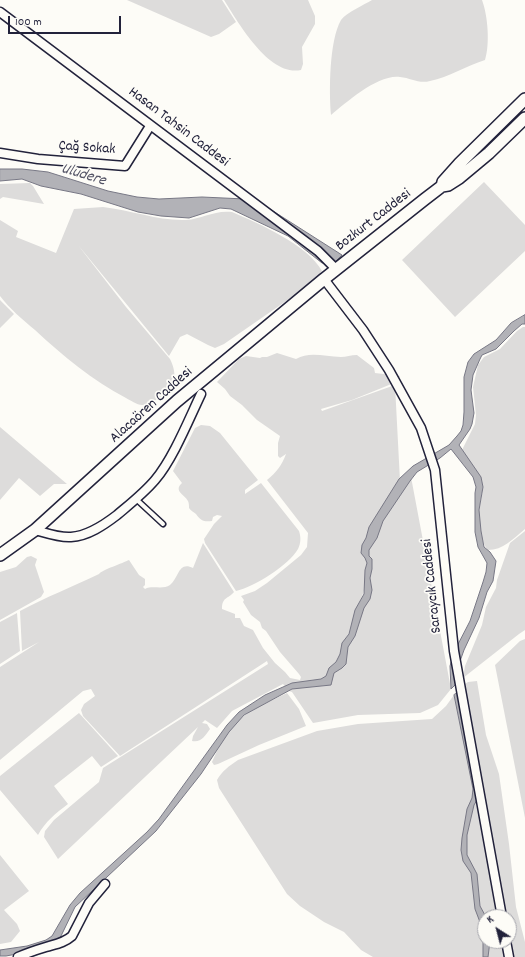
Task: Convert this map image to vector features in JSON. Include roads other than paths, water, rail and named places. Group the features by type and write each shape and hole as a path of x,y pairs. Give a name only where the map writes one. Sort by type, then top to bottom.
{"street":[{"name":"Hasan Tahsin Caddesi","path":"0,12 318,251 336,269"},
{"name":"Bozkurt Caddesi","path":"442,186 443,182 460,163 525,99"},
{"name":"Bozkurt Caddesi","path":"324,279 442,186 448,185 459,178 489,153 525,118"},
{"name":"Çağ Sokak","path":"0,153 38,159 125,166 150,126"},
{"name":"Alacaören Caddesi","path":"0,555 35,530 177,402 324,279"},
{"name":"Saraycık Caddesi","path":"324,279 363,330 389,370 421,428 434,470 454,651 501,909"},
{"path":"35,530 69,538 78,536 95,529 110,520 136,499 156,479 165,466 201,394"},
{"path":"18,957 48,946 59,944 69,939 89,903 105,884"}],"lane":[{"path":"136,499 163,524"}],"water label":[{"name":"Uludere","path":"83,176"}]}
